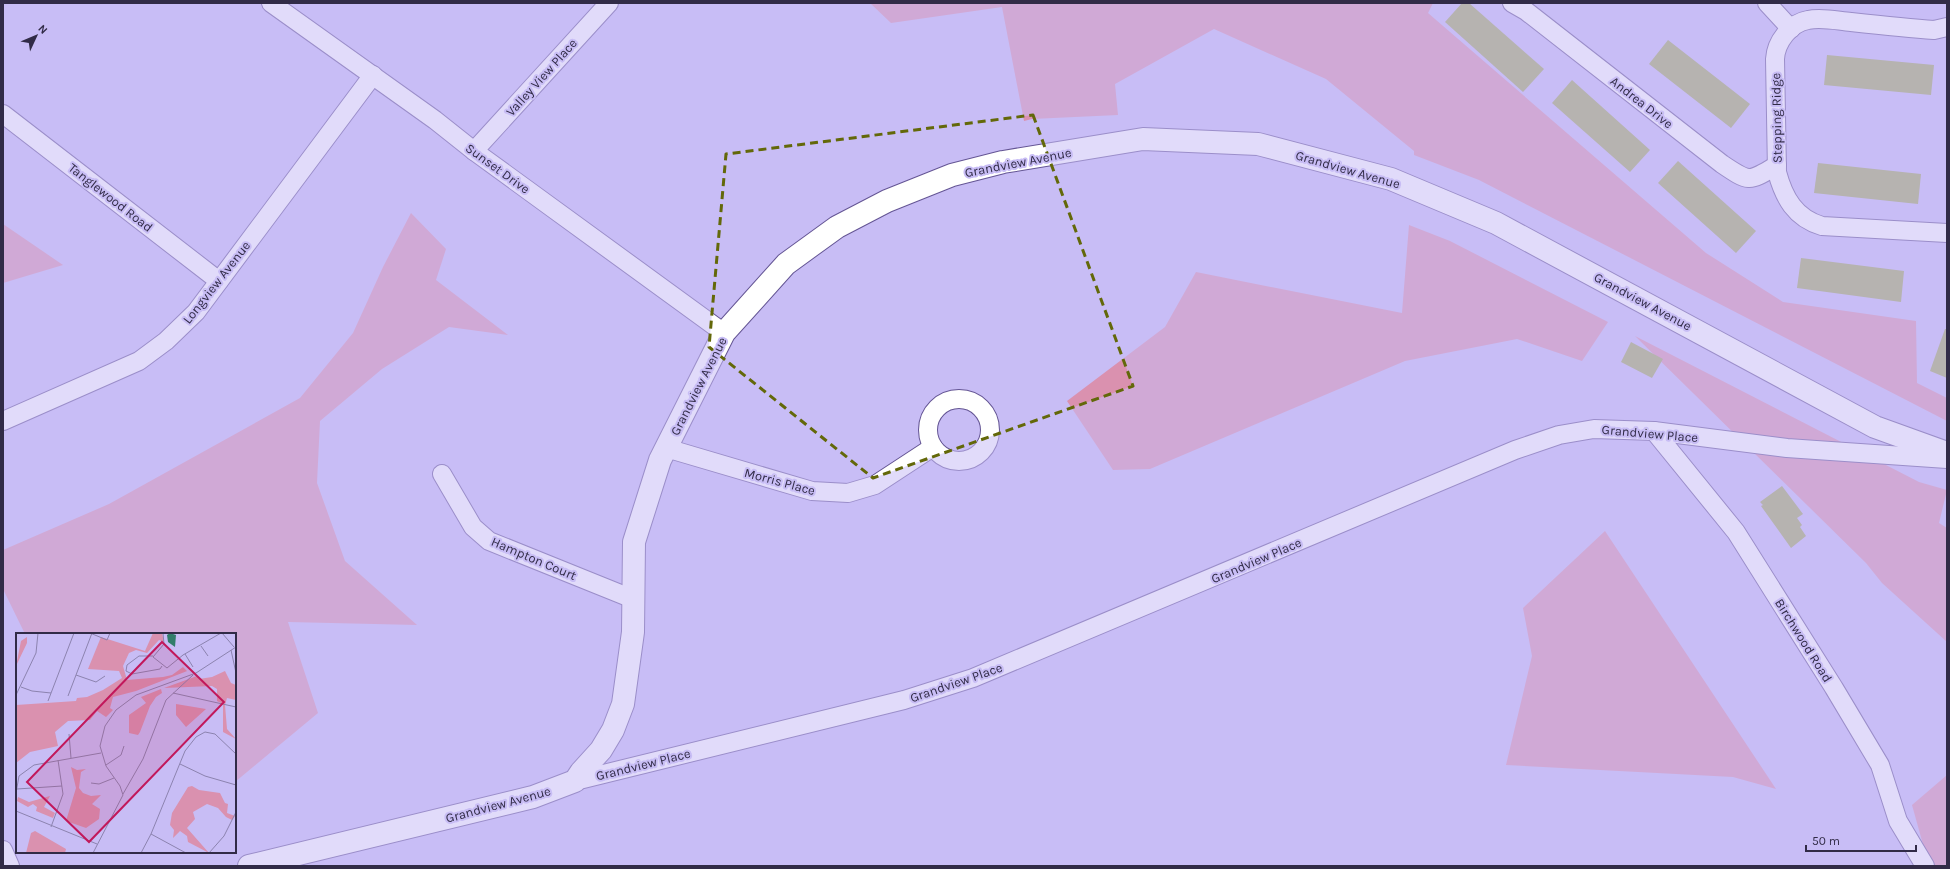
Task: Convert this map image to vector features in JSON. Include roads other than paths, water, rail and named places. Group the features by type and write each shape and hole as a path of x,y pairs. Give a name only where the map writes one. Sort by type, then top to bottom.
{"main road":[{"name":"Grandview Avenue","path":"249,866 533,797 575,782 581,772 601,750 612,730 623,704 633,632 634,542 660,460 724,333 786,264 837,227 887,201 952,175 1003,162 1144,139 1258,144 1391,179 1496,223 1875,426 1947,454"}],"street":[{"name":"Sunset Drive","path":"271,3 435,120 474,151 724,333"},
{"name":"Valley View Place","path":"474,151 609,3"},
{"name":"Andrea Drive","path":"1512,3 1526,11 1738,175 1748,179 1756,178 1777,166"},
{"path":"1767,3 1791,30"},
{"name":"Stepping Ridge","path":"1947,27 1934,30 1826,19 1808,20 1798,24 1783,36 1776,49 1777,166 1782,189 1791,204 1808,222 1822,226 1947,233"},
{"name":"Longview Avenue","path":"3,421 139,361 166,341 196,312 373,75"},
{"name":"Tanglewood Road","path":"3,114 219,281"},
{"name":"Grandview Place","path":"575,782 904,700 973,678 1515,450 1559,436 1594,429 1654,430 1787,448 1947,459"},
{"name":"Birchwood Road","path":"1654,430 1736,532 1834,688 1880,766 1898,820 1925,866"},
{"name":"Morris Place","path":"666,448 812,491 848,493 875,485 933,447"},
{"name":"Hampton Court","path":"442,474 473,527 489,541 633,599"},
{"path":"3,850 10,866"}]}
